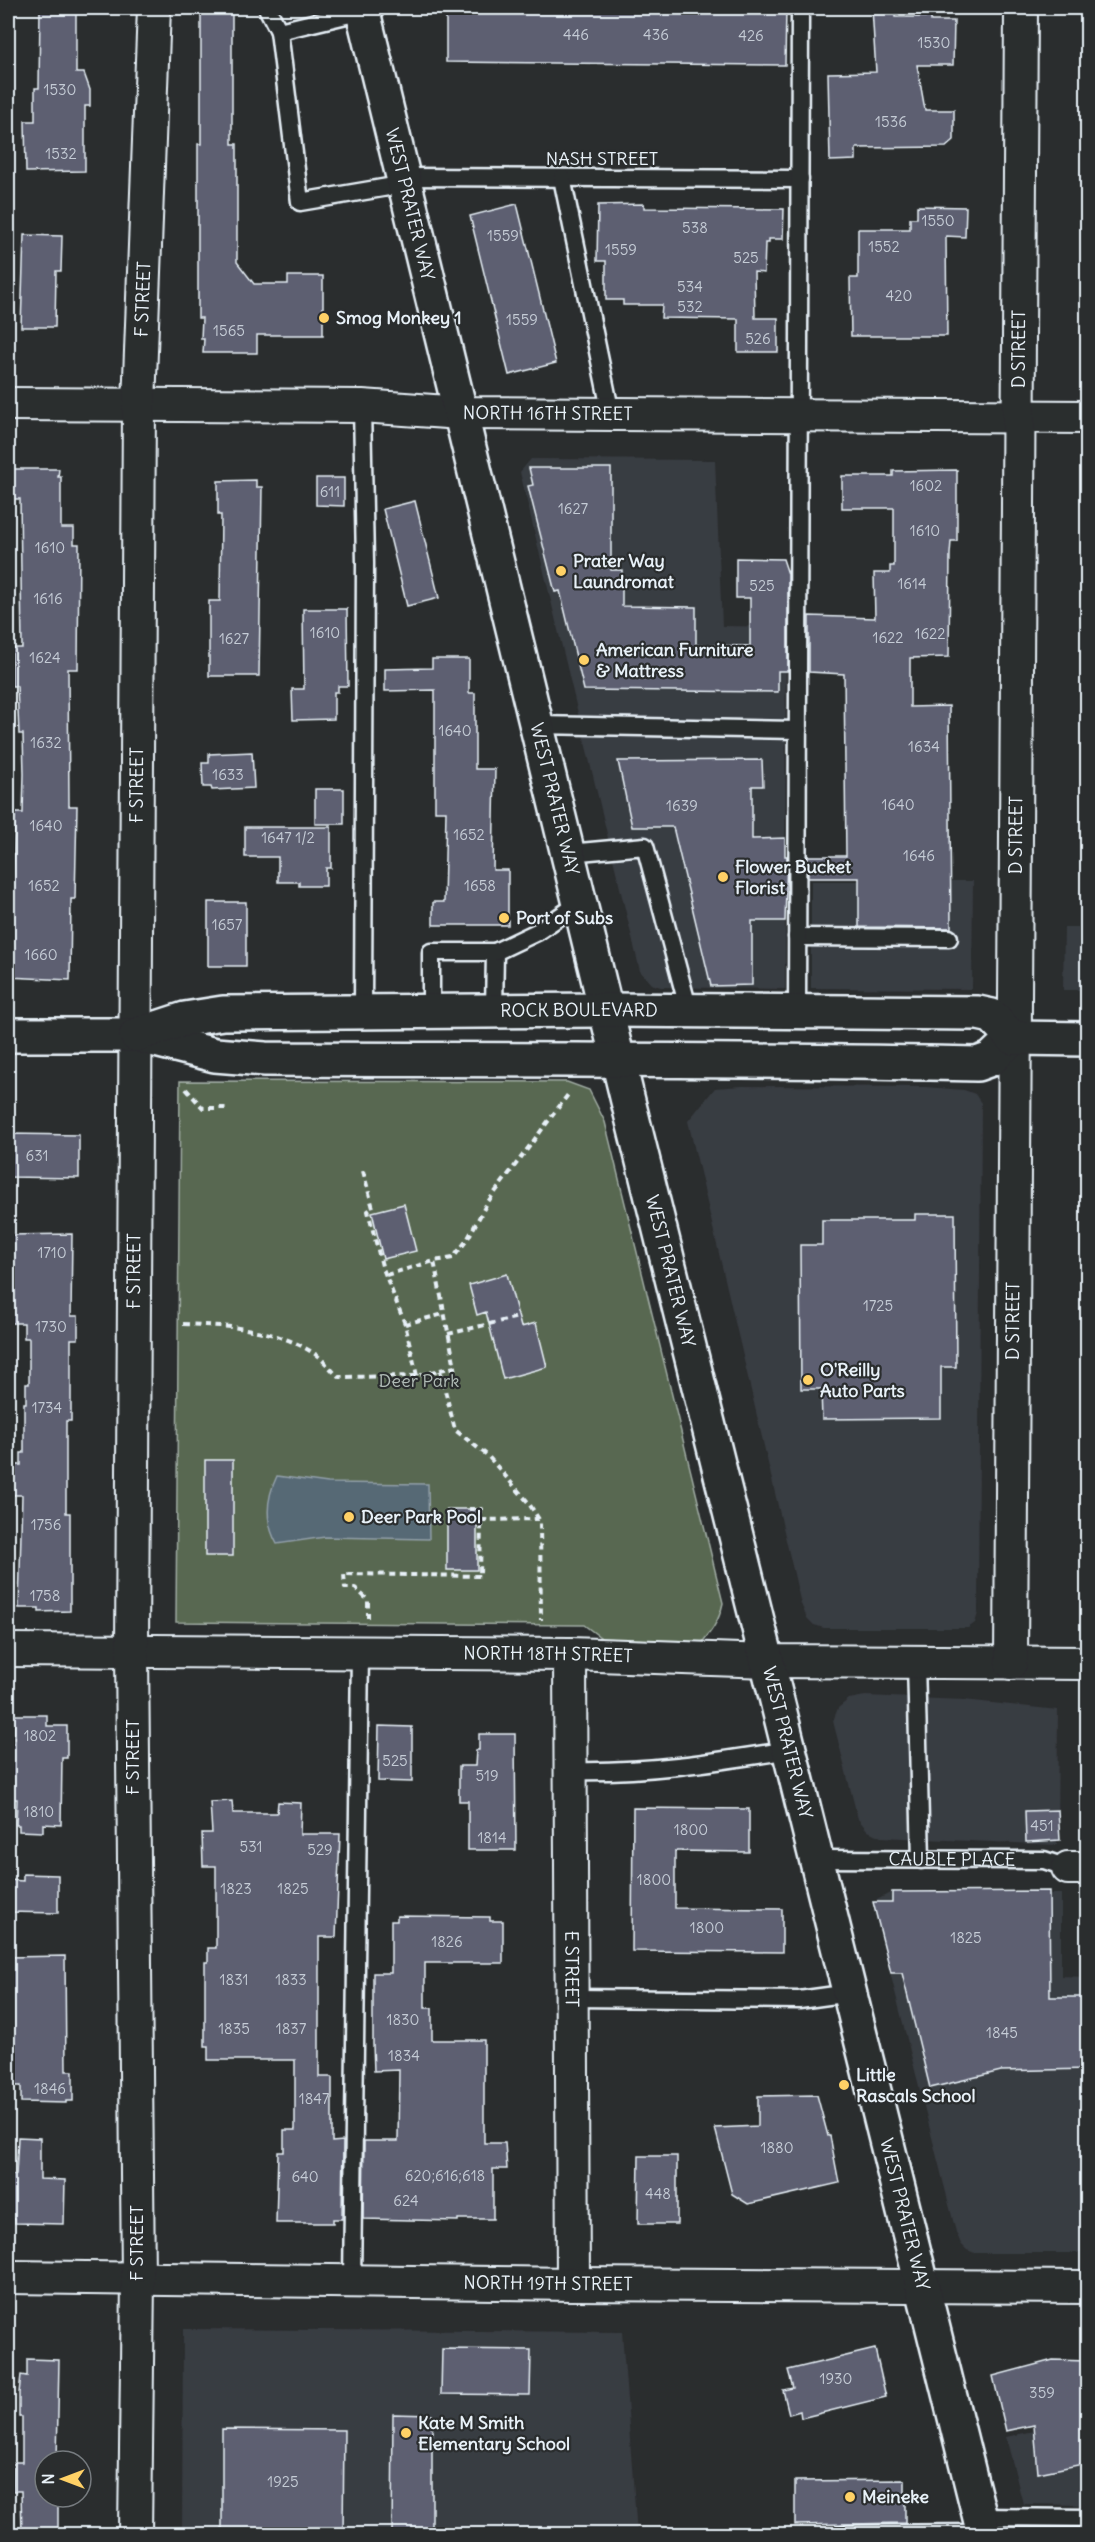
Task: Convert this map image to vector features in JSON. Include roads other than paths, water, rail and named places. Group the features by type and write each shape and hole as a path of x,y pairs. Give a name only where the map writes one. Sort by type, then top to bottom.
{"main road":[{"name":"WEST PRATER WAY","path":"362,9 618,1061 982,2528"},
{"name":"ROCK BOULEVARD","path":"8,1035 136,1035 215,1055 265,1059 618,1061 746,1059 977,1064 991,1059 1013,1038 992,1016 978,1013 606,1010 223,1013 185,1019 136,1035"},
{"path":"1013,1038 1088,1039"}],"street":[{"name":"F STREET","path":"135,2535 138,2279 132,1651 139,404 154,8"},
{"name":"D STREET","path":"1011,1662 1021,8"},
{"name":"NORTH 16TH STREET","path":"8,404 362,406 461,413 1088,417"},
{"name":"NORTH 18TH STREET","path":"8,1650 570,1654 768,1661 1088,1663"},
{"name":"E STREET","path":"570,1654 573,2284"},
{"name":"NORTH 19TH STREET","path":"8,2277 352,2282 1088,2287"}],"lane":[{"path":"267,8 279,31 362,9"},
{"path":"797,1012 800,8"},
{"name":"NASH STREET","path":"279,31 300,202 405,181 562,178 800,180"},
{"path":"562,178 611,414"},
{"path":"362,406 365,563 363,1012"},
{"path":"538,725 798,730"},
{"path":"569,853 645,846 689,1011"},
{"path":"431,1012 431,952 495,952 537,932 581,902"},
{"path":"797,938 949,938"},
{"path":"494,1011 495,952"},
{"path":"352,2282 360,1652"},
{"path":"916,1662 921,1860"},
{"path":"570,1771 630,1771 720,1762 789,1750"},
{"name":"CAUBLE PLACE","path":"816,1859 1044,1860 1078,1868"},
{"path":"572,1998 799,2000 850,1993"},
{"path":"842,2535 982,2528 1088,2518"}],"water":[{"name":"Deer Park Pool","path":"277,1476 328,1483 428,1484 429,1539 325,1537 277,1544 270,1527 268,1510"}],"place":[{"name":"Smog Monkey 1","path":"324,318"},
{"name":"Prater Way Laundromat","path":"561,571"},
{"name":"American Furniture & Mattress","path":"584,660"},
{"name":"Flower Bucket Florist","path":"723,877"},
{"name":"Port of Subs","path":"504,918"},
{"name":"O'Reilly Auto Parts","path":"808,1380"},
{"name":"Deer Park Pool","path":"349,1517"},
{"name":"Little Rascals School","path":"844,2085"},
{"name":"Kate M Smith Elementary School","path":"406,2433"},
{"name":"Meineke","path":"850,2497"}],"park label":[{"name":"Deer Park","path":"419,1381"}]}
